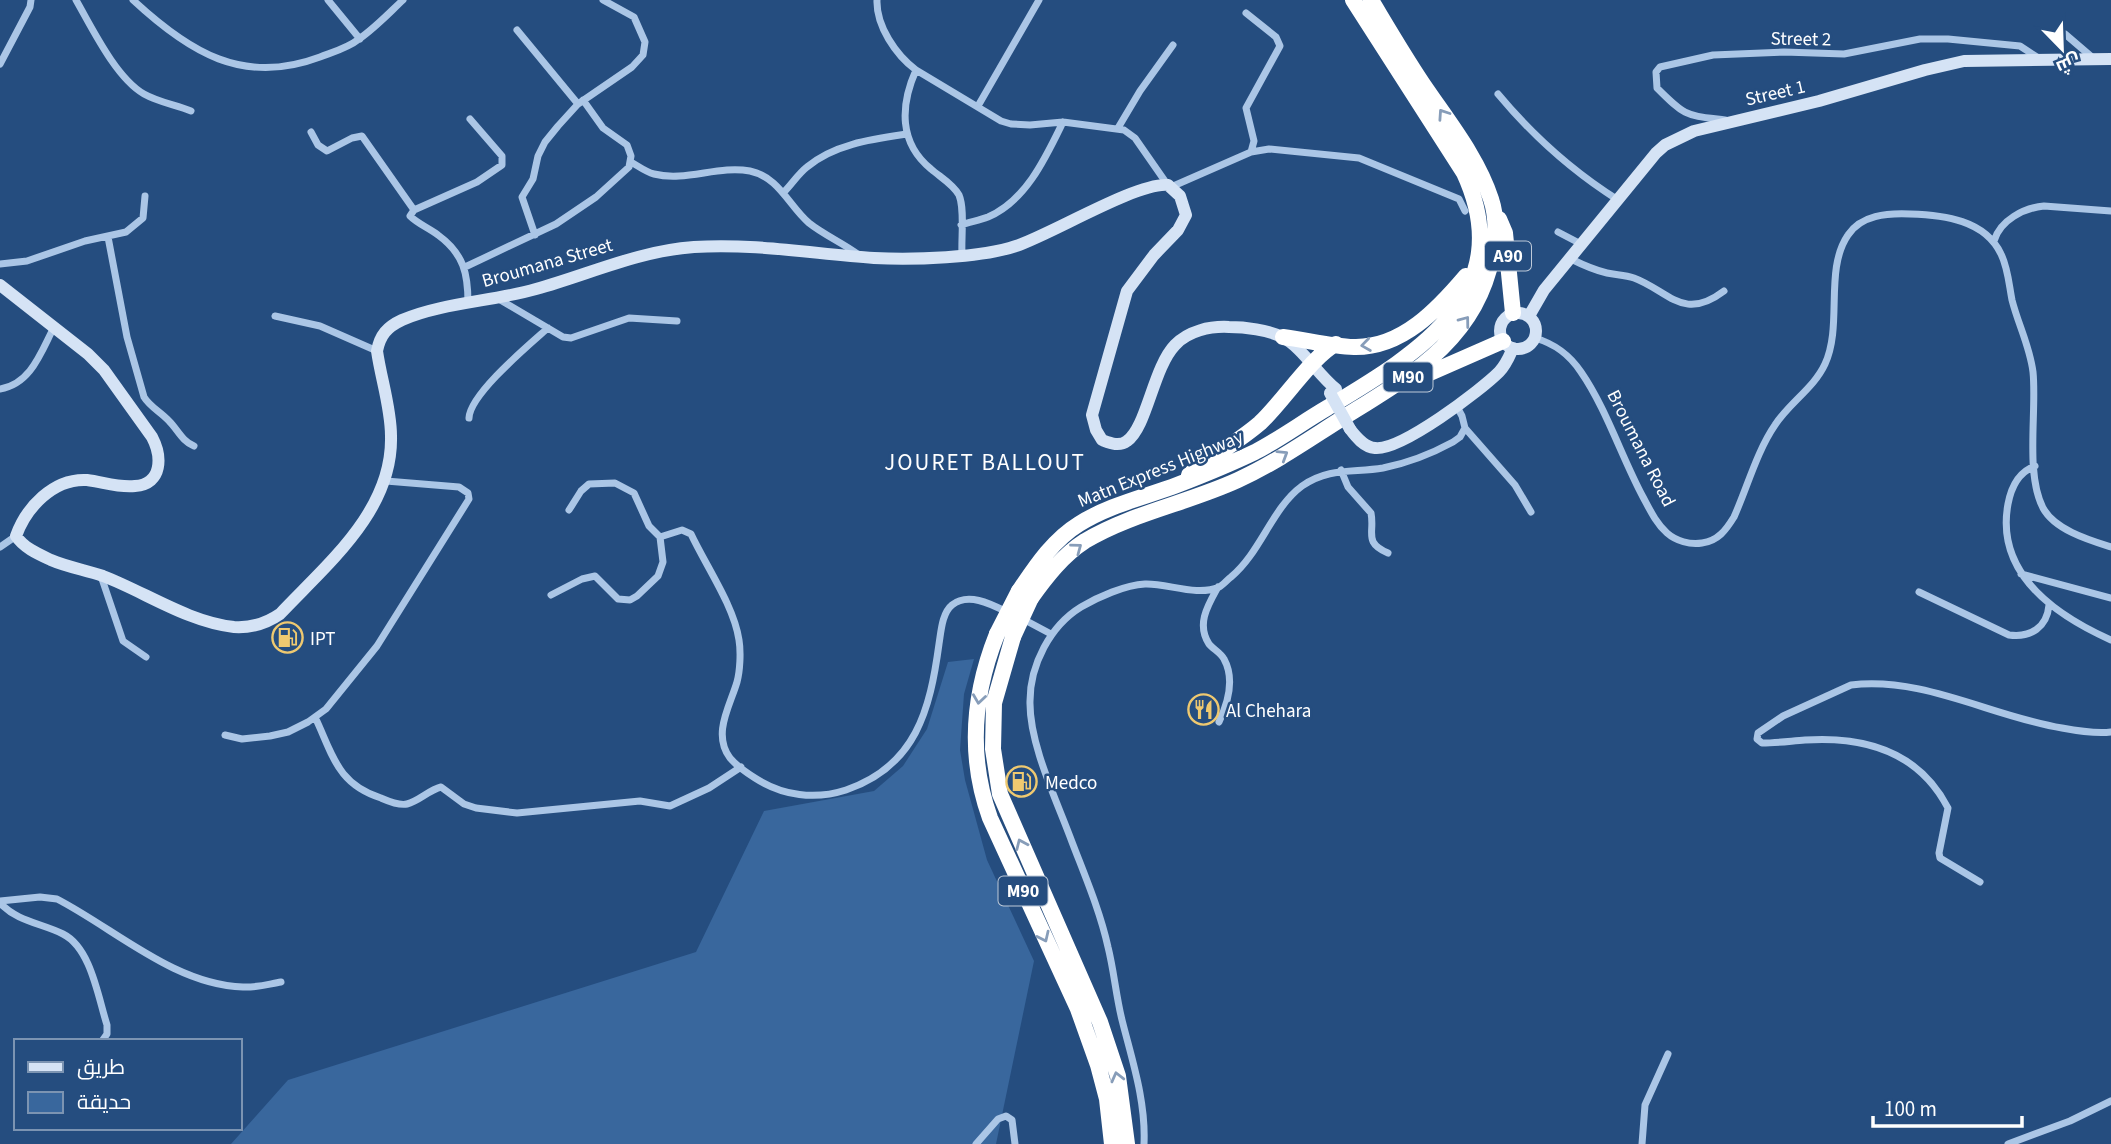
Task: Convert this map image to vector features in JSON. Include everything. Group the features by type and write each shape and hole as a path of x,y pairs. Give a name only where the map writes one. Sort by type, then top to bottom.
{"highway":[{"name":"Matn Express Highway","path":"1112,1144 1107,1099 1078,1009 981,794 975,747 977,702 982,676 1005,635 1041,558 1078,524 1107,510 1256,452 1407,359 1439,330 1458,305 1476,263 1479,246 1480,219 1473,193 1464,173 1353,0"},
{"name":"Matn Express Highway","path":"1025,594 1083,542 1107,530 1239,480 1276,460 1395,385 1433,359 1474,308 1483,290 1494,246 1493,202 1473,159 1371,0"},
{"name":"A90","path":"1493,202 1505,233 1521,314"},
{"path":"1283,337 1369,346 1405,332 1424,320 1440,306 1476,263"},
{"path":"1177,485 1203,463 1258,425 1289,394 1323,353 1336,344"},
{"path":"1395,385 1424,376 1486,347 1508,345"},
{"name":"Matn Express Highway","path":"1005,635 994,703 993,749 1000,794 1100,1022 1118,1076 1127,1144"}],"street":[{"path":"0,64 27,14 30,0"},
{"path":"76,0 111,60 131,84 149,96 191,111"},
{"path":"133,0 164,27 214,58 237,65 269,69 300,65 343,48 360,39 403,0"},
{"path":"327,0 360,39"},
{"path":"535,234 522,201 523,194 533,179 538,156 545,142 580,102 632,67 643,55 643,33 634,17 603,0"},
{"path":"877,0 882,28 907,64 916,71 1001,121 1011,124 1063,122 1118,128 1135,138 1180,196 1186,215 1182,225 1154,255 1127,291 1092,415 1102,440 1120,444 1133,435 1138,429 1165,358 1174,345 1187,335 1211,328 1235,327 1283,337 1313,365 1331,388 1352,427 1365,444 1375,448 1410,437 1502,369 1508,345"},
{"path":"978,106 1039,0"},
{"path":"1246,13 1276,37 1280,46 1246,108 1254,141 1251,152"},
{"path":"465,267 578,211 623,173 631,162 627,145 603,128 517,30"},
{"path":"2065,34 2095,60"},
{"name":"Street 2","path":"1732,121 1691,117 1657,88 1656,72 1660,67 1713,55 1784,52 1844,54 1920,39 2020,46 2045,62"},
{"path":"1118,128 1173,45"},
{"name":"Street 1","path":"1521,314 1572,259 1665,145 1694,131 1819,102 1944,65 1990,59 2045,62 2111,59"},
{"path":"916,71 906,101 904,120 907,134 918,158 957,192 962,207 962,255"},
{"path":"1498,94 1541,141 1591,183 1618,200"},
{"path":"468,304 465,267 446,242 410,216 414,210 477,182 497,171 502,165 502,156 470,119"},
{"path":"961,225 990,216 1023,190 1044,159 1063,122"},
{"path":"311,132 318,145 327,151 352,138 362,136 414,210"},
{"path":"785,192 807,167 831,152 872,139 907,134"},
{"path":"1170,186 1251,152 1269,149 1359,158 1459,199 1465,211"},
{"path":"631,162 651,174 668,177 704,172 751,171 764,176 785,192 802,217 862,257"},
{"name":"Broumana Street","path":"377,351 380,338 389,327 404,319 537,289 667,249 699,246 752,247 893,259 991,252 1013,247 1146,188 1170,186"},
{"path":"0,264 27,261 85,241 126,232 143,218 145,197"},
{"path":"2111,211 2034,207 2013,217 2002,226 1994,241 2002,255 2031,364 2035,466 2040,500 2047,514 2066,528 2111,547"},
{"name":"Broumana Road","path":"1535,338 1556,345 1583,374 1630,472 1656,520 1667,533 1693,544 1709,542 1727,529 1734,517 1772,429 1819,375 1826,363 1833,330 1841,249 1857,224 1870,217 1924,214 1965,222 1980,228 1994,241"},
{"path":"1558,232 1582,245"},
{"path":"108,237 127,337 144,397 148,404 169,420 184,441 194,446"},
{"path":"1572,259 1597,270 1637,279 1678,303 1708,300 1724,290"},
{"path":"0,285 104,370 157,448 160,463 155,477 147,483 135,486 83,480 64,484 34,504 22,519 16,536 0,547"},
{"path":"497,298 548,328 571,338 629,318 677,321"},
{"path":"1521,314 1535,323 1535,338 1528,346 1508,345 1500,336 1500,325 1503,319 1521,314"},
{"path":"16,536 20,543 53,561 101,575 204,619 235,627 270,621 280,614 356,533 386,481 391,436 377,351 320,326 275,316"},
{"path":"0,389 15,385 30,372 54,327"},
{"path":"469,418 469,411 475,401 505,368 548,328"},
{"path":"1459,402 1465,428 1515,485 1531,512"},
{"path":"141,423 148,404"},
{"path":"1219,722 1227,703 1230,676 1224,657 1209,644 1203,631 1204,612 1218,587 1255,552 1294,493 1310,481 1341,470 1379,469 1417,459 1453,442 1465,428"},
{"path":"2035,466 2022,472 2017,480 2011,492 2006,518 2008,543 2021,574 2033,590 2049,604 2089,630 2111,640"},
{"path":"1341,470 1348,487 1371,513 1370,534 1374,543 1388,553"},
{"path":"225,735 242,739 288,732 326,709 377,646 469,499 468,493 460,487 386,481"},
{"path":"551,595 582,579 595,576 618,599 630,600 651,585 662,569 660,537 649,526 634,493 615,484 589,484 569,510"},
{"path":"660,537 682,530 691,534 732,616 740,641 737,680 723,723 725,747 731,759 756,779 782,791 807,796 827,796 881,774 899,758 920,726 933,688 941,631 947,612 961,600 973,599 996,606 1051,634"},
{"path":"2021,574 2111,598"},
{"path":"101,575 123,640 146,657"},
{"path":"1144,1144 1142,1105 1108,946 1032,730 1029,699 1033,678 1051,634 1079,608 1133,586 1147,584 1194,590 1218,587"},
{"path":"1919,592 2009,635 2017,636 2028,634 2041,626 2049,612 2049,604"},
{"path":"1980,882 1940,858 1948,808 1930,782 1910,762 1894,753 1862,743 1824,740 1762,743 1757,739 1758,733 1783,716 1851,685 1860,684 1915,688 2036,724 2081,731 2111,732"},
{"path":"315,717 343,775 362,792 400,804 409,804 441,787 464,804 517,813 640,801 670,806 709,788 741,767"},
{"path":"0,902 40,897 57,899 171,967 220,984 245,987 281,982"},
{"path":"0,902 8,912 20,919 63,934 76,943 85,956 107,1025 107,1034 103,1039"},
{"path":"1642,1144 1645,1105 1668,1054"},
{"path":"2008,1144 2070,1121 2111,1101"},
{"path":"976,1144 998,1119 1006,1116 1012,1120 1015,1144"}],"green space":[{"path":"974,659 964,694 960,750 965,780 987,860 1034,961 996,1144 231,1144 288,1080 696,952 764,811 874,791 903,766 927,729 948,662"}],"place":[{"name":"IPT","path":"287,638"},
{"name":"Al Chehara","path":"1203,710"},
{"name":"Medco","path":"1022,782"}],"district":[{"name":"JOURET BALLOUT","path":"985,462"}]}
